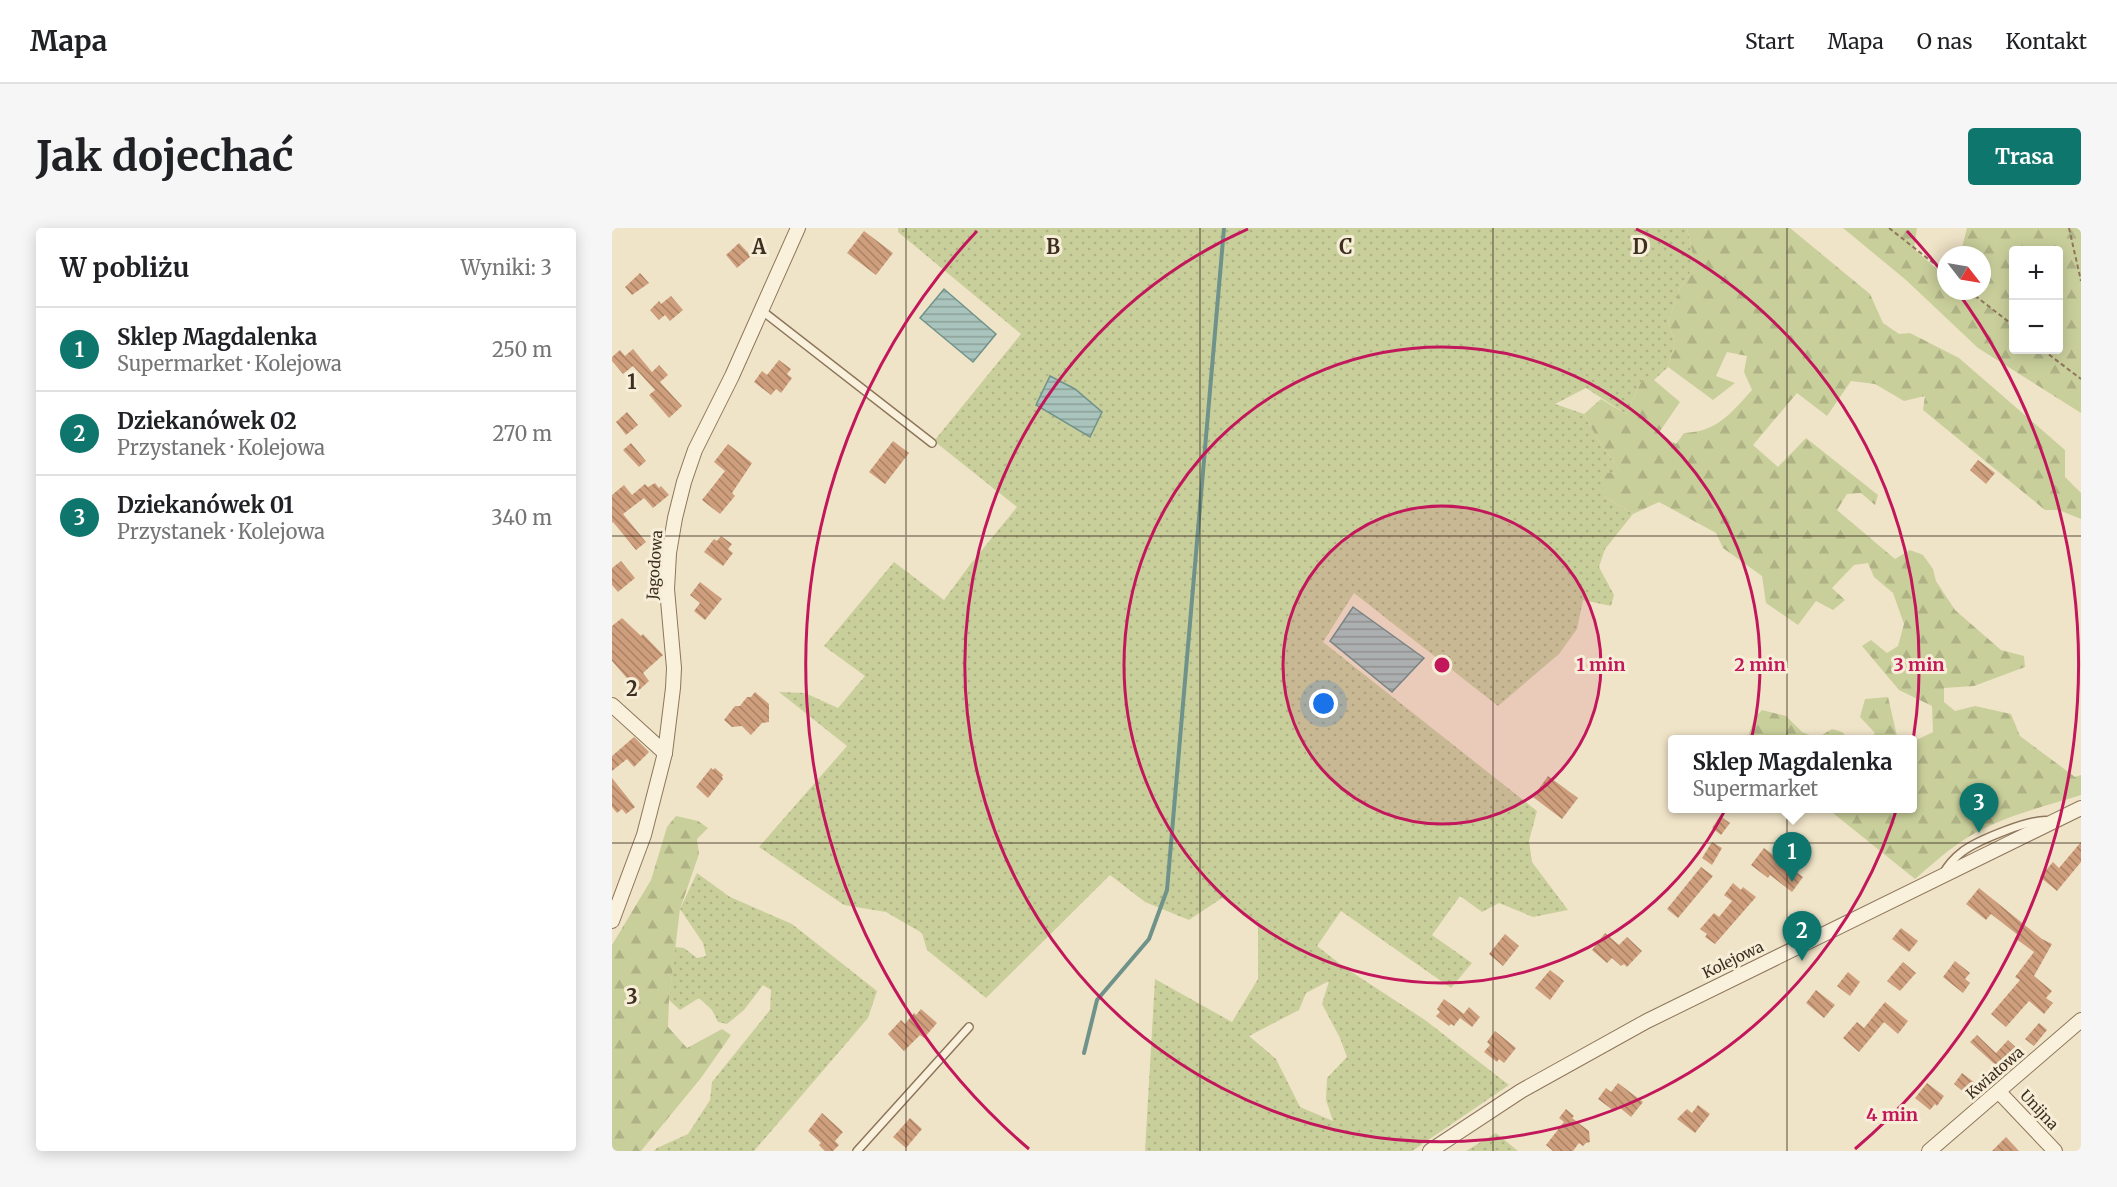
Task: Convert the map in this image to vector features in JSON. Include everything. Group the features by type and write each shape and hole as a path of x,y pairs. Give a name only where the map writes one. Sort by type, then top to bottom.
{"street":[{"name":"Jagodowa","path":"612,921 644,835 664,753 674,668 667,590 669,553 684,482 695,450 732,376 798,228"},
{"path":"612,705 664,753"},
{"name":"Kolejowa","path":"1435,1147 1541,1079 1647,1021 2081,808"},
{"name":"Kwiatowa","path":"1929,1151 2081,1020"},
{"name":"Unijna","path":"1999,1092 2055,1151"}],"lane":[{"path":"761,310 932,443"},
{"path":"857,1151 969,1027"}],"path":[{"path":"1889,228 1937,266"},
{"path":"2069,228 2081,281"},
{"path":"1980,300 2009,323"},
{"path":"2048,354 2081,380"}],"green space":[{"path":"898,228 1687,228 1695,265 1680,288 1668,322 1675,343 1668,367 1654,380 1642,380 1626,414 1586,388 1555,404 1584,414 1598,440 1620,471 1604,496 1633,514 1605,549 1599,567 1614,595 1611,606 1583,600 1577,629 1559,654 1498,706 1354,593 1323,642 1537,811 1529,841 1532,862 1568,910 1533,917 1499,903 1482,912 1460,896 1432,935 1472,963 1451,988 1341,911 1317,946 1344,967 1425,1020 1509,1085 1412,1151 1145,1151 1155,979 1232,1022 1258,979 1258,922 1222,898 1189,920 1145,902 1110,875 986,998 927,950 922,933 886,912 844,905 759,847 847,746 779,692 805,693 838,708 865,676 824,646 894,562 944,600 1017,507 934,441 1021,334 898,232","holes":["1329,981 1322,1004 1347,1057 1327,1078 1326,1100 1333,1121 1300,1107 1276,1059 1249,1036 1299,1010 1306,993"]},
{"path":"1687,228 1790,228 1870,294 1883,323 1899,334 1910,333 1959,358 2065,450 2065,477 2081,493 2081,519 2059,510 2045,510 1923,410 1925,396 1904,401 1875,384 1851,381 1827,416 1797,393 1753,445 1778,467 1806,438 1878,495 1875,505 1861,493 1847,494 1837,510 1895,559 1910,550 1923,555 1933,569 1936,581 1955,610 2001,650 2024,656 2025,667 1974,686 1944,688 1944,702 1955,711 1975,706 2011,714 2020,736 2075,777 2081,775 2081,795 2018,814 1973,834 1953,847 1915,879 1833,813 1917,813 1917,740 1933,732 1932,706 1899,690 1862,646 1871,640 1887,653 1898,646 1904,624 1893,593 1874,577 1868,563 1854,565 1832,588 1845,600 1833,610 1816,601 1798,625 1766,603 1762,576 1723,548 1716,533 1659,502 1633,514 1604,496 1602,474 1620,471 1598,440 1584,414 1601,399 1626,414 1642,380 1654,380 1680,402 1658,434 1676,444 1684,433 1706,429 1722,420 1752,390 1744,372 1747,356 1727,352 1716,376 1735,383 1713,400 1668,367 1675,343 1668,322 1680,288 1695,265"},
{"path":"1843,228 1917,228 1914,249 1937,269 1937,300 1991,300 1991,246 1962,246 1967,228 2081,228 2081,413 1978,348 1906,280"},
{"path":"1888,697 1897,735 1873,735 1875,733 1860,717 1865,699"},
{"path":"1762,710 1786,716 1802,732 1810,735 1748,735 1755,717"},
{"path":"1832,729 1845,735 1822,735"},
{"path":"676,816 698,821 708,828 697,839 699,854 680,909 668,1027 687,1048 722,1029 731,1035 701,1078 641,1151 612,1151 612,945 651,880 667,827"},
{"path":"697,873 730,897 792,924 877,991 868,1018 754,1151 654,1151 688,1134 710,1100 712,1082 770,1010 771,990 763,985 744,1010 727,1024 718,1022 712,1010 699,998 680,1010 669,1000 675,947 684,948 697,958 706,956 703,943 680,909"},
{"path":"1496,1133 1518,1151 1466,1151"}],"water":[{"path":"944,289 996,334 973,362 920,318"},
{"path":"1050,376 1075,389 1102,412 1090,437 1036,405"},
{"path":"1353,607 1424,658 1392,692 1330,641"}],"building":[{"path":"864,231 893,253 876,275 847,253"},
{"path":"739,243 751,256 737,268 726,255"},
{"path":"640,273 649,283 632,295 625,287"},
{"path":"671,296 683,310 670,321 665,315 659,320 650,310 659,301 661,304"},
{"path":"633,349 652,372 659,365 668,375 660,382 682,406 669,418 649,395 655,390 633,366 623,374 612,361 612,357 620,350 625,356"},
{"path":"779,360 791,369 787,374 792,378 781,393 776,389 771,395 754,382 762,371 767,375"},
{"path":"627,412 638,425 626,435 616,422"},
{"path":"893,441 909,453 885,484 869,472"},
{"path":"631,443 646,461 639,467 623,450"},
{"path":"728,444 752,463 732,493 735,496 720,514 702,500 725,471 714,462"},
{"path":"1978,460 1995,473 1986,484 1970,470"},
{"path":"655,483 669,495 653,508 644,498 623,514 646,542 636,550 612,523 612,495 624,485 632,495 645,484 648,487"},
{"path":"721,536 732,544 728,549 733,553 723,566 704,552 714,539 717,541"},
{"path":"621,561 635,578 618,592 612,585 612,568"},
{"path":"700,582 722,599 705,620 694,611 700,603 690,595"},
{"path":"622,618 641,636 643,634 663,655 643,673 649,681 638,691 612,661 612,626"},
{"path":"755,692 769,704 769,722 762,723 751,735 742,726 732,727 724,720 735,706 740,706 747,697 751,697"},
{"path":"634,737 649,752 634,767 627,759 612,771 612,756"},
{"path":"711,768 713,770 715,768 723,775 723,779 708,798 696,787"},
{"path":"1548,776 1578,798 1562,819 1533,797"},
{"path":"612,778 635,807 626,814 622,809 617,813 612,807"},
{"path":"1720,816 1730,823 1721,835 1712,828"},
{"path":"1712,842 1722,848 1712,865 1702,858"},
{"path":"2081,842 2081,862 2057,891 2040,877 2053,862 2059,868"},
{"path":"1764,848 1803,877 1792,892 1770,875 1768,878 1751,865"},
{"path":"1701,867 1713,876 1678,918 1667,909"},
{"path":"1733,883 1741,890 1743,887 1756,897 1715,944 1705,937 1707,934 1700,929 1714,913 1719,917 1732,901 1724,895"},
{"path":"1979,888 2042,939 2052,944 2034,976 2052,991 2046,998 2053,1003 2044,1014 2029,1001 2006,1027 1991,1014 2020,980 2015,977 2034,952 2015,938 2018,935 1991,914 1986,920 1966,904"},
{"path":"1901,928 1918,941 1909,952 1892,939"},
{"path":"1605,933 1619,945 1627,937 1642,951 1627,967 1624,964 1621,966 1612,958 1607,963 1592,950"},
{"path":"1505,934 1519,946 1503,966 1489,954"},
{"path":"1955,961 1970,973 1965,979 1970,983 1963,993 1943,977"},
{"path":"1903,962 1916,973 1900,991 1887,981"},
{"path":"1550,970 1564,981 1550,1000 1535,988"},
{"path":"1848,972 1860,982 1850,996 1837,986"},
{"path":"1816,990 1835,1005 1824,1018 1806,1003"},
{"path":"1444,999 1464,1014 1469,1007 1480,1017 1472,1027 1460,1018 1454,1026 1451,1024 1449,1026 1436,1016 1440,1012 1437,1009"},
{"path":"1885,1002 1908,1021 1898,1034 1884,1022 1859,1052 1843,1038 1857,1022 1864,1028"},
{"path":"921,1009 937,1023 924,1038 920,1035 904,1051 888,1034 901,1020 905,1024 914,1013 916,1015"},
{"path":"2039,1023 2047,1030 2034,1046 2025,1039"},
{"path":"1495,1031 1516,1048 1504,1063 1499,1059 1497,1062 1484,1052 1490,1045 1487,1042"},
{"path":"1977,1035 1996,1053 2008,1040 2020,1051 2008,1064 2012,1067 2005,1074 1970,1042"},
{"path":"1962,1073 1979,1086 1970,1097 1954,1084"},
{"path":"1618,1083 1643,1102 1631,1117 1618,1106 1614,1111 1598,1099 1606,1088 1611,1092"},
{"path":"1927,1083 1944,1096 1937,1106 1935,1104 1930,1110 1915,1098"},
{"path":"1698,1105 1710,1114 1695,1133 1677,1119 1687,1109 1692,1113"},
{"path":"1566,1109 1574,1116 1572,1118 1589,1131 1590,1142 1583,1146 1579,1143 1573,1151 1553,1151 1546,1145 1564,1122 1559,1118"},
{"path":"822,1113 843,1132 835,1141 839,1145 833,1151 825,1151 819,1145 821,1143 808,1131"},
{"path":"910,1118 922,1129 906,1148 893,1137"},
{"path":"2006,1137 2019,1151 1992,1151"}],"waterway":[{"path":"1084,1053 1097,1000 1149,939 1167,890 1224,228"}],"place":[{"name":"Dziekanówek 01","path":"1979,833"},
{"name":"Sklep Magdalenka","path":"1792,882"},
{"name":"Dziekanówek 02","path":"1802,961"}]}
